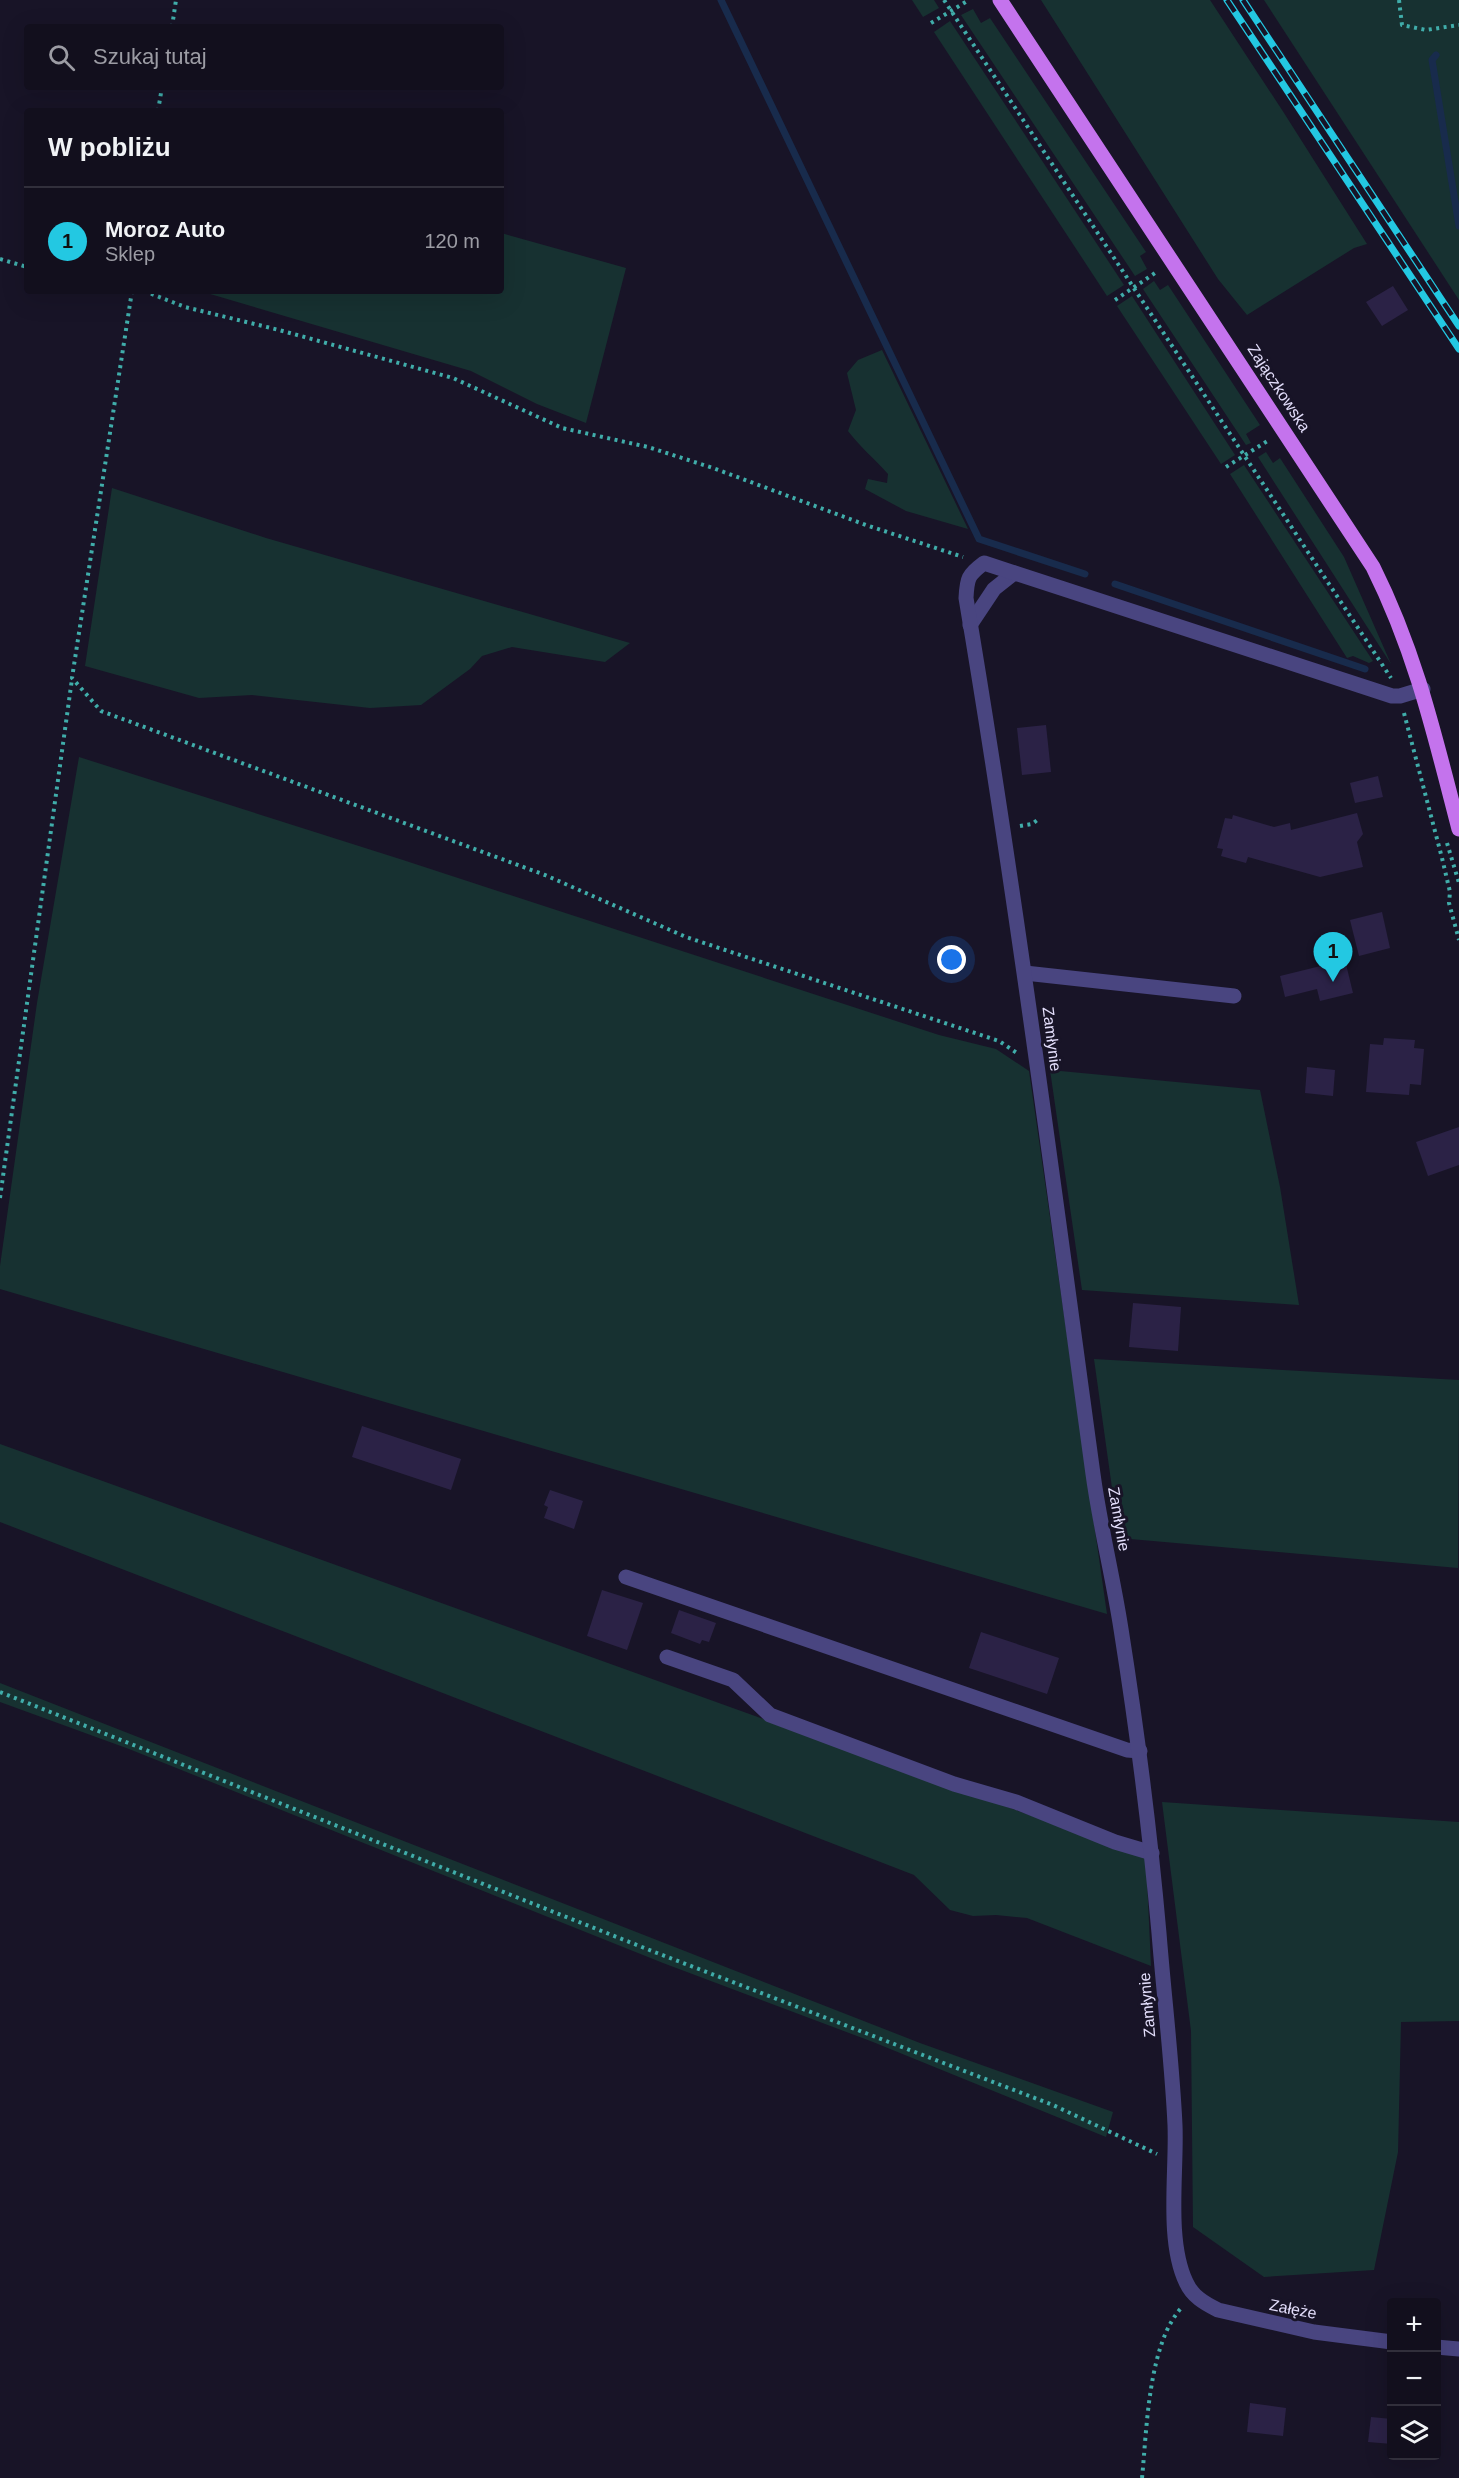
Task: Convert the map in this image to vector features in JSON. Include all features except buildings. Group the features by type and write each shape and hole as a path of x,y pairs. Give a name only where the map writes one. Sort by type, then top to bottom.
{"main road":[{"name":"Zajączkowska","path":"1000,0 1373,567 1392,605 1423,689 1459,829"}],"street":[{"path":"984,563 1392,696 1423,689"},
{"name":"Zamłynie","path":"984,563 970,573 966,598 1005,830 1095,1485 1140,1751 1152,1853 1175,2126 1177,2247 1184,2277 1194,2294"},
{"path":"970,625 994,589 1014,573"},
{"path":"1025,973 1234,996"},
{"path":"626,1577 1127,1750 1140,1751"},
{"path":"668,1657 733,1680 770,1715 954,1784 1016,1802 1115,1842 1152,1853"},
{"name":"Załęże","path":"1194,2294 1203,2303 1218,2310 1255,2320 1314,2332 1387,2341"},
{"path":"1441,2347 1459,2349"}],"path":[{"path":"172,24 176,0"},
{"path":"944,0 1396,685"},
{"path":"931,23 969,0"},
{"path":"1399,0 1402,25 1426,30 1459,25"},
{"path":"158,108 162,90"},
{"path":"0,259 24,266"},
{"path":"1115,300 1173,261"},
{"path":"0,1198 72,678 132,294"},
{"path":"152,294 185,307 279,330 453,378 562,428 648,447 713,468 866,525 984,563"},
{"path":"1226,467 1285,430"},
{"path":"72,678 101,711 545,875 686,937 999,1041 1037,1067"},
{"path":"1403,708 1450,891 1449,903 1459,940"},
{"path":"1429,811 1443,831"},
{"path":"1005,830 1032,824 1040,818"},
{"path":"1446,840 1459,883"},
{"path":"0,1692 657,1953 1053,2106 1158,2154 1175,2166"},
{"path":"1142,2478 1151,2388 1161,2348 1175,2314 1194,2294"}],"green space":[{"path":"912,0 934,0 939,8 923,17"},
{"path":"1041,0 1210,0 1367,244 1354,248 1247,315 1218,279"},
{"path":"1264,0 1459,0 1459,300"},
{"path":"973,9 981,23 990,18 1146,252 1140,256 1147,269 1135,276 961,15"},
{"path":"950,21 1124,285 1107,296 934,32"},
{"path":"504,234 626,268 586,423 537,404 471,371 210,294 504,294"},
{"path":"1154,281 1160,290 1168,285 1260,425 1246,434 1251,443 1246,445 1143,289"},
{"path":"1132,296 1235,455 1221,464 1117,306"},
{"path":"882,350 968,529 906,511 865,489 868,479 887,483 888,474 848,431 856,410 847,373 858,360"},
{"path":"1266,452 1273,463 1280,458 1344,557 1391,664 1258,457"},
{"path":"1244,465 1373,661 1369,663 1353,656 1347,658 1230,474"},
{"path":"112,488 266,538 630,643 605,662 512,647 482,656 470,669 421,705 370,708 252,695 199,698 85,666"},
{"path":"79,757 939,1035 996,1049 1029,1071 1107,1614 0,1289 0,1266 37,1003"},
{"path":"1050,1070 1260,1090 1280,1187 1299,1305 1082,1290"},
{"path":"1094,1359 1459,1380 1458,1568 1119,1538"},
{"path":"0,1444 1146,1857 1151,1966 1027,1918 996,1915 973,1916 950,1910 914,1875 0,1522"},
{"path":"0,1683 920,2043 1113,2112 1106,2137 873,2042 663,1963 129,1749 0,1702"},
{"path":"1162,1802 1459,1822 1459,2021 1401,2022 1398,2152 1374,2270 1264,2277 1193,2227 1191,2031"}],"waterway":[{"path":"721,0 979,539 1085,574"},
{"path":"1436,55 1432,60 1459,226"},
{"path":"1115,584 1365,669"}],"railway":[{"path":"1227,0 1459,349"},
{"path":"1243,0 1459,326"}],"place":[{"name":"Moroz Auto","path":"1333,982"}]}
